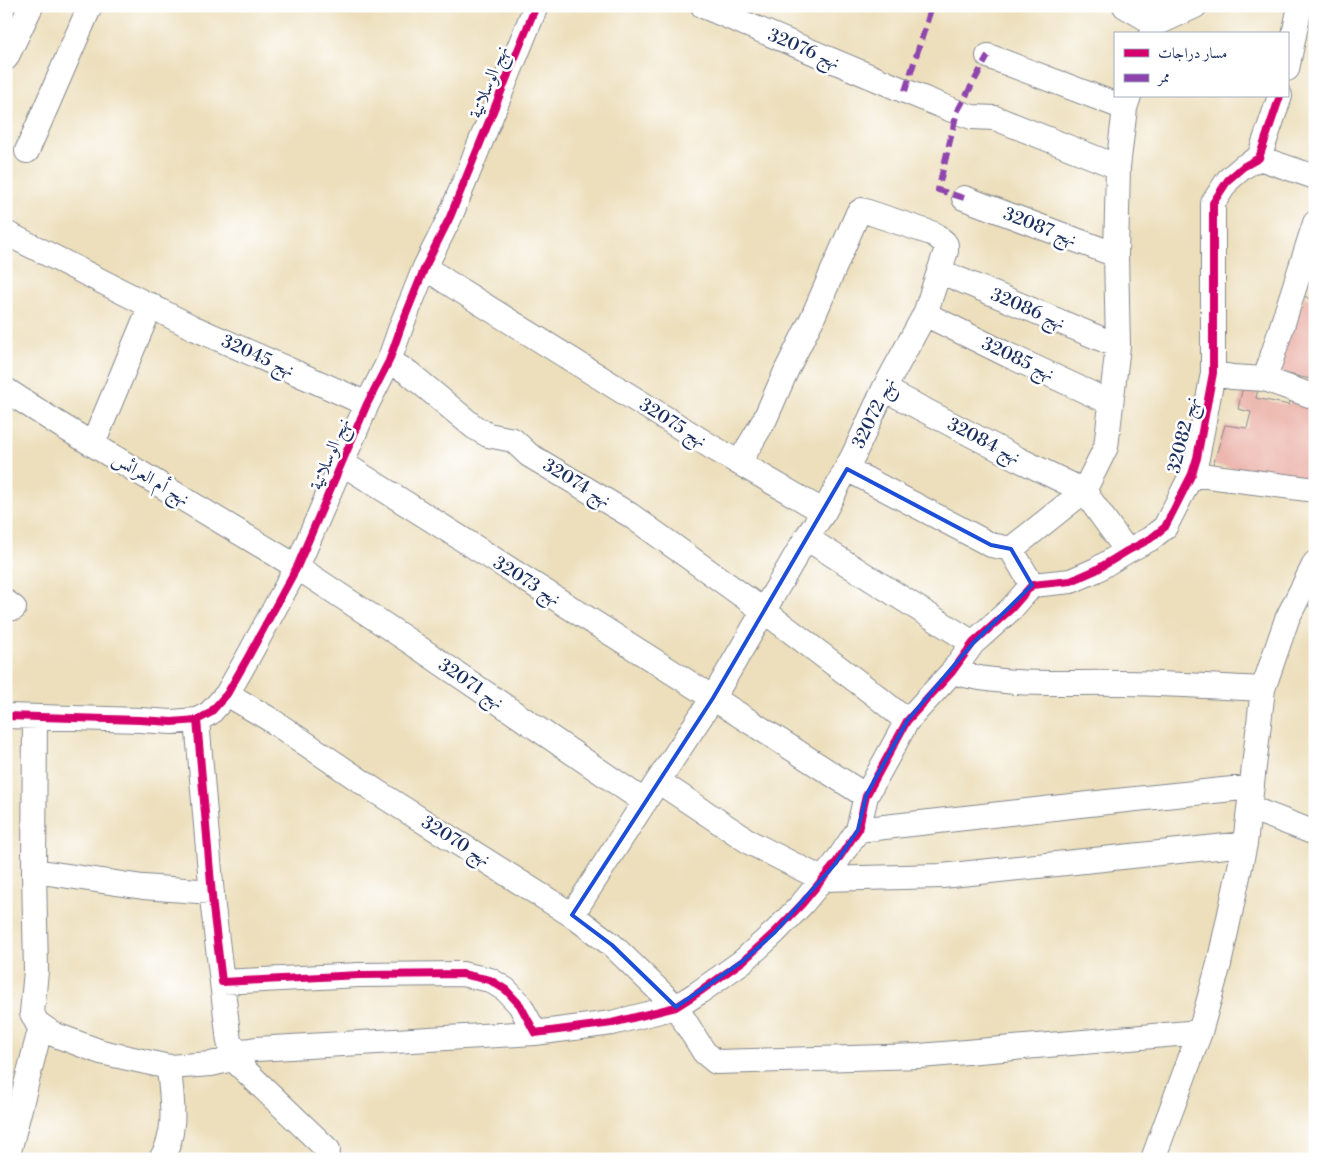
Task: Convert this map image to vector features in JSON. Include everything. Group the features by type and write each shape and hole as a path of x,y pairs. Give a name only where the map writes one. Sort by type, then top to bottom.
{"street":[{"path":"6,58 31,6"},
{"path":"27,150 90,6"},
{"name":"نهج الوسلاتية","path":"197,720 210,712 227,694 297,568 367,404 389,360 425,267 450,217 536,6"},
{"name":"نهج 32076","path":"703,6 905,92 972,117 995,118 1118,166"},
{"path":"1126,6 1153,29 1194,6"},
{"path":"1288,62 1296,8"},
{"path":"988,56 1114,98"},
{"path":"1011,550 1084,491 1106,447 1118,346 1116,255 1118,166 1127,102 1115,98"},
{"path":"1279,98 1259,158 1315,177"},
{"name":"نهج 32082","path":"1032,585 1071,581 1096,570 1150,539 1165,527 1192,474 1197,458 1213,373 1213,204 1228,180 1243,167 1259,158"},
{"name":"نهج 32087","path":"964,198 1116,255"},
{"name":"نهج 32072","path":"739,463 765,419 860,212 862,210 934,234 944,242 946,251 925,314 884,389 847,469 824,512"},
{"path":"1265,380 1315,223"},
{"name":"نهج 32045","path":"6,233 194,328 367,404"},
{"name":"نهج 32075","path":"425,267 710,446 824,512"},
{"name":"نهج 32086","path":"939,272 1118,346"},
{"path":"92,444 151,305"},
{"name":"نهج 32085","path":"925,314 1111,403"},
{"name":"نهج 32074","path":"389,360 409,372 474,427 488,435 513,440 535,459 630,515 764,612 907,721"},
{"path":"1213,373 1265,380 1315,397"},
{"name":"نهج 32084","path":"884,389 1018,460 1084,491"},
{"name":"نهج أم العرائس","path":"6,390 57,423 297,568"},
{"name":"نهج 32073","path":"342,464 866,796"},
{"path":"35,717 34,871 36,971 32,1013 37,1023 53,1034 101,1052 169,1067 211,1064 224,1061 233,1052 256,1049 535,1033 612,1023 676,1007 743,961 802,904 835,864 858,830 866,796 907,721 952,672 973,643 1011,609 1032,585 1011,550 991,545 847,469"},
{"path":"1192,474 1315,490"},
{"path":"1084,491 1127,551"},
{"path":"572,915 713,698 806,538 824,512"},
{"path":"806,538 973,643"},
{"path":"1153,1159 1200,1032 1219,964 1245,844 1263,689 1287,619 1315,563"},
{"name":"نهج 32071","path":"297,568 645,802"},
{"path":"952,672 971,678 1002,682 1131,683 1263,689"},
{"name":"نهج 32070","path":"227,694 271,720 377,792 572,915 612,945 676,1007 704,1052 716,1062 920,1056 1200,1032"},
{"path":"6,716 172,722 197,720 212,892 222,982 233,1052 328,1150"},
{"path":"658,781 751,843 822,879 942,876 1245,844"},
{"path":"858,830 1106,802 1251,797 1315,833"},
{"path":"34,871 143,887 212,892"},
{"path":"222,982 359,975 462,974 490,980 506,990 520,1005 535,1033"},
{"path":"6,1159 41,1026"},
{"path":"161,1159 169,1144 172,1131 169,1067"}],"highlighted area":[{"path":"847,469 991,545 1011,549 1032,585 973,643 907,721 866,796 858,830 835,864 775,932 743,961 676,1007 612,945 572,915 713,698"}],"building":[{"path":"1314,288 1314,380 1275,371 1304,296 1310,299"},
{"path":"1244,382 1259,385 1256,398 1289,405 1291,396 1315,402 1315,481 1213,465 1225,425 1247,428 1251,412 1238,409"},
{"path":"1315,575 1315,609 1303,603"}],"marked path":[{"path":"905,91 932,6"},
{"path":"964,198 938,190 957,112 988,56"}],"cycle path":[{"path":"6,716 172,722 197,720 210,713 227,694 297,567 367,404 389,361 425,267 450,217 536,6"},
{"path":"197,720 213,907 222,982 359,975 462,974 490,980 506,990 520,1005 535,1033 612,1023 676,1007 743,961 802,904 835,864 858,830 866,796 907,721 952,672 973,643 1011,609 1032,585 1071,581 1096,570 1150,539 1165,527 1192,474 1197,458 1213,373 1213,203 1228,180 1243,167 1259,158 1279,98"}]}
